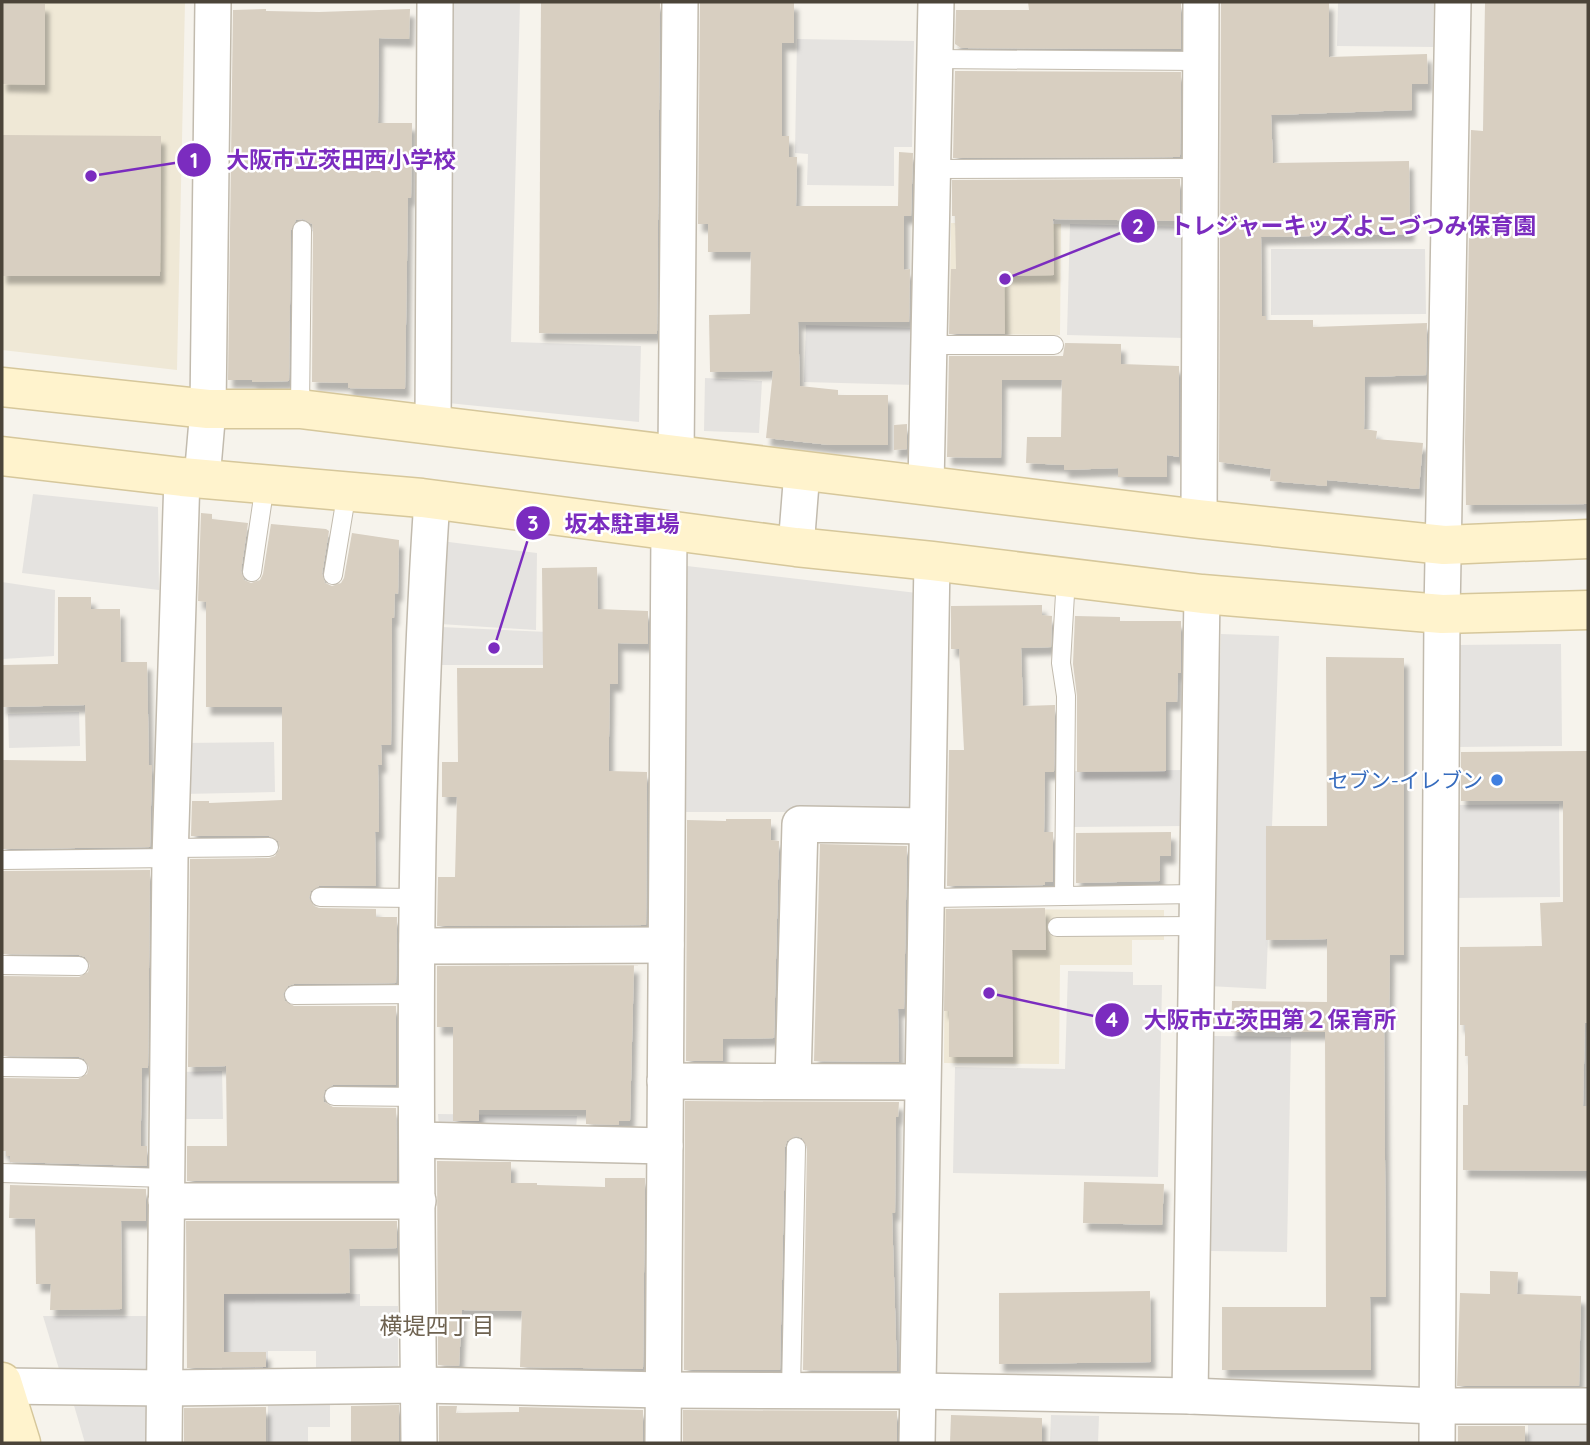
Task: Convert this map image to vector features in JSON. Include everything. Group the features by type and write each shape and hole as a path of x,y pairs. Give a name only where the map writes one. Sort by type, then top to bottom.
{"street":[{"path":"164,1443 170,853 192,478 208,409 213,2"},
{"path":"433,426 435,2"},
{"path":"676,456 680,2"},
{"path":"926,485 936,2"},
{"path":"1199,519 1200,2"},
{"path":"1437,1443 1442,614 1453,2"},
{"path":"2,387 208,409 300,409 1199,519 1444,545 1588,538"},
{"path":"2,456 192,478 432,499 796,547 1202,594 1442,614 1588,610"},
{"path":"796,547 802,471"},
{"path":"419,1443 417,898 424,616 432,499"},
{"path":"663,1443 669,531"},
{"path":"917,1443 932,561"},
{"path":"1190,1396 1202,594"},
{"path":"793,1081 800,824 927,826"},
{"path":"417,946 666,946"},
{"path":"665,1081 922,1082"},
{"path":"418,1140 665,1146"},
{"path":"167,1190 418,1201"},
{"path":"21,1443 2,1385 164,1388 419,1385 917,1391 1190,1396 1437,1406 1588,1406"}],"lane":[{"path":"935,59 1199,61"},
{"path":"933,169 1201,169"},
{"path":"300,409 302,230"},
{"path":"929,345 1054,345"},
{"path":"252,572 265,484"},
{"path":"333,575 347,491"},
{"path":"1063,896 1066,696 1061,663 1066,578"},
{"path":"2,860 269,847"},
{"path":"926,898 1063,896 1196,910"},
{"path":"320,897 417,898"},
{"path":"1056,927 1196,910"},
{"path":"2,965 79,965"},
{"path":"294,995 417,994"},
{"path":"2,1067 78,1068"},
{"path":"334,1096 418,1097"},
{"path":"791,1390 796,1147"},
{"path":"2,1173 167,1190"}],"shaded area":[{"path":"2,2 185,2 177,370 2,350"},
{"path":"449,2 520,2 511,342 641,346 639,422 448,403"},
{"path":"1338,2 1434,2 1433,47 1337,46"},
{"path":"797,39 914,41 912,147 894,147 894,186 807,185 808,154 795,153"},
{"path":"951,223 1061,224 1060,335 949,334"},
{"path":"1070,224 1186,227 1184,338 1067,335"},
{"path":"1271,249 1425,249 1426,314 1271,315"},
{"path":"806,325 916,328 915,385 804,382"},
{"path":"705,378 762,381 759,433 704,431"},
{"path":"33,494 158,507 159,590 22,573"},
{"path":"441,541 537,553 536,630 440,624"},
{"path":"687,566 917,593 912,812 682,812"},
{"path":"2,582 55,590 54,656 2,659"},
{"path":"441,627 548,632 545,665 441,665"},
{"path":"1221,634 1279,636 1266,989 1208,986"},
{"path":"1561,644 1562,746 1458,747 1456,645"},
{"path":"79,712 80,746 9,748 8,714"},
{"path":"274,742 275,792 183,794 182,743"},
{"path":"1182,770 1183,826 1073,827 1072,771"},
{"path":"1559,804 1560,897 1454,898 1453,805"},
{"path":"945,909 1164,910 1164,940 1132,940 1132,965 1060,965 1059,1064 944,1063"},
{"path":"1068,971 1133,972 1133,985 1162,985 1158,1177 953,1173 955,1067 1065,1069"},
{"path":"1214,1036 1291,1037 1287,1252 1210,1251"},
{"path":"222,1071 223,1119 181,1119 180,1072"},
{"path":"438,1114 577,1116 576,1129 439,1127"},
{"path":"222,1293 360,1294 360,1306 398,1306 398,1368 316,1374 316,1351 268,1351 268,1371 222,1371"},
{"path":"43,1316 151,1316 151,1369 59,1369"},
{"path":"73,1402 156,1403 156,1443 85,1443"},
{"path":"268,1403 330,1403 330,1427 308,1427 308,1443 268,1443"},
{"path":"1051,1415 1099,1416 1098,1443 1050,1443"},
{"path":"1528,1422 1588,1422 1588,1443 1528,1443"}],"building":[{"path":"541,2 660,2 657,334 539,333"},
{"path":"700,2 794,2 794,43 782,43 782,136 789,136 789,157 797,157 796,206 898,206 899,152 913,153 911,216 904,216 904,270 910,269 909,322 798,322 800,386 838,390 838,395 888,395 888,445 830,445 766,438 773,371 710,372 709,315 750,314 751,252 708,252 708,224 698,224"},
{"path":"1028,2 1181,2 1181,49 961,48 955,44 956,10 1029,10"},
{"path":"1221,2 1329,2 1329,57 1427,54 1428,84 1412,84 1412,110 1271,115 1273,163 1409,161 1410,234 1261,237 1262,316 1266,316 1266,320 1313,320 1313,327 1427,323 1426,375 1365,377 1364,429 1377,431 1376,439 1423,443 1419,489 1327,480 1327,486 1270,481 1271,469 1219,462"},
{"path":"1485,2 1588,2 1588,504 1466,505 1471,130 1483,131"},
{"path":"2,4 45,4 45,85 2,84"},
{"path":"410,9 409,39 379,38 378,123 412,123 405,389 348,388 348,383 312,382 313,230 312,224 303,219 296,220 291,230 289,381 228,380 233,10 319,12"},
{"path":"955,71 1181,72 1180,157 953,158"},
{"path":"2,135 161,136 160,276 2,276"},
{"path":"1180,179 1180,221 1053,219 1054,275 1004,276 1005,334 949,334 951,269 956,269 952,180"},
{"path":"1065,343 1121,344 1121,364 1179,366 1179,457 1167,455 1167,477 1118,477 1118,468 1064,470 1064,465 1026,463 1027,437 1061,437 1062,380 1002,380 1001,458 947,457 949,356 1063,356"},
{"path":"907,424 907,449 894,450 894,425"},
{"path":"201,513 212,514 212,519 248,523 241,571 244,580 251,583 260,580 263,574 271,524 329,531 322,574 325,583 332,586 341,583 344,578 352,533 399,540 398,594 395,593 392,618 391,745 381,745 382,765 378,765 379,832 375,832 376,886 319,886 311,891 309,898 314,906 319,908 376,909 376,917 397,917 396,983 294,984 288,986 283,994 285,1001 294,1006 396,1006 396,1085 333,1085 325,1090 323,1097 324,1102 333,1107 396,1108 397,1181 187,1181 187,1146 227,1146 226,1066 188,1067 190,859 269,858 275,856 280,848 278,841 269,836 191,836 192,801 209,803 282,800 282,707 206,707 206,602 198,601"},
{"path":"597,567 598,609 648,611 648,644 618,643 618,684 610,684 609,737 609,771 647,772 646,925 437,926 438,877 455,877 457,797 442,797 442,762 458,762 457,668 543,668 542,568"},
{"path":"58,597 91,597 91,609 120,609 121,662 147,662 149,765 152,765 150,847 2,849 2,760 86,761 85,705 2,707 2,665 58,664"},
{"path":"1042,605 1042,615 1052,616 1051,647 1021,648 1023,706 1055,705 1054,772 1045,772 1044,832 1053,832 1053,882 1045,882 1045,885 947,886 949,750 964,750 959,649 951,649 951,606"},
{"path":"1075,616 1120,617 1120,621 1181,621 1181,673 1178,673 1177,702 1166,702 1166,771 1077,772 1077,696 1073,664"},
{"path":"1326,657 1404,658 1404,955 1390,955 1389,1020 1384,1020 1386,1297 1370,1297 1371,1370 1222,1370 1222,1307 1326,1307 1325,1032 1231,1032 1232,1001 1327,1002 1327,939 1266,940 1266,826 1327,826"},
{"path":"1588,751 1588,1023 1585,1023 1583,1106 1588,1106 1588,1171 1463,1170 1463,1105 1468,1105 1468,1056 1465,1056 1465,1025 1460,1025 1460,947 1542,946 1540,903 1563,902 1563,801 1461,801 1461,752"},
{"path":"771,819 771,840 779,841 774,1038 723,1039 723,1061 686,1061 687,820"},
{"path":"1171,832 1171,856 1160,856 1160,881 1076,883 1076,833"},
{"path":"820,844 907,846 904,1009 898,1009 899,1062 814,1061"},
{"path":"150,870 148,1068 142,1068 141,1121 141,1146 147,1146 147,1166 10,1162 10,1156 6,1156 6,1151 2,1151 2,1078 78,1079 87,1074 89,1067 84,1059 79,1057 2,1056 3,976 79,977 88,972 90,965 85,957 79,955 3,954 2,871"},
{"path":"1045,908 1046,950 1012,950 1013,1057 949,1057 949,1011 944,1011 946,909"},
{"path":"634,965 630,1121 619,1121 619,1125 586,1124 586,1110 479,1110 479,1121 453,1121 453,1027 437,1027 437,966"},
{"path":"685,1101 899,1102 896,1117 895,1213 892,1213 897,1371 803,1370 807,1147 802,1138 796,1136 787,1141 785,1147 780,1370 684,1370"},
{"path":"437,1161 511,1162 511,1183 605,1187 605,1178 645,1178 643,1369 520,1367 522,1311 462,1310 459,1366 438,1365"},
{"path":"1084,1182 1164,1184 1162,1225 1083,1223"},
{"path":"10,1185 146,1189 146,1221 121,1221 122,1309 50,1310 51,1284 36,1284 35,1219 9,1218"},
{"path":"186,1221 397,1221 397,1248 349,1249 350,1293 224,1294 224,1352 266,1352 266,1367 187,1368"},
{"path":"1490,1271 1518,1272 1517,1294 1581,1296 1579,1386 1457,1386 1460,1293 1490,1294"},
{"path":"1150,1291 1151,1362 999,1364 999,1293"},
{"path":"399,1405 399,1443 351,1443 351,1406"},
{"path":"439,1406 457,1406 456,1413 519,1412 519,1407 643,1410 643,1443 439,1443"},
{"path":"266,1407 266,1443 184,1443 184,1408"},
{"path":"683,1410 897,1411 897,1443 683,1443"},
{"path":"951,1415 1042,1418 1042,1443 950,1443"},
{"path":"1458,1426 1525,1426 1525,1443 1458,1443"}],"place":[{"name":"大阪市立茨田西小学校","path":"91,176"},
{"name":"トレジャーキッズよこづつみ保育園","path":"1005,279"},
{"name":"坂本駐車場","path":"494,648"},
{"name":"セブン-イレブン","path":"1497,780"},
{"name":"大阪市立茨田第２保育所","path":"989,993"}],"district":[{"name":"横堤四丁目","path":"437,1325"}]}
